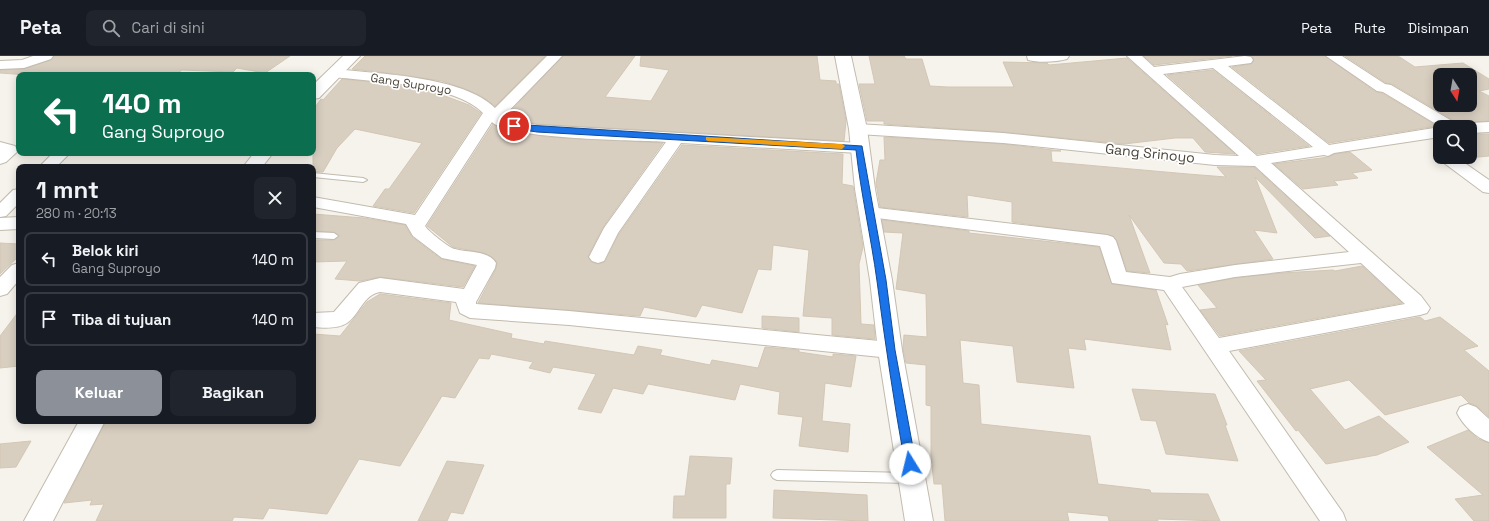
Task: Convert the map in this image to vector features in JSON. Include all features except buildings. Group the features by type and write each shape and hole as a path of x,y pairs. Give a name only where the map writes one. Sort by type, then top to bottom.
{"street":[{"path":"0,65 24,64 46,56"},
{"path":"316,91 352,56"},
{"path":"416,226 493,114 512,101 555,56"},
{"path":"844,56 859,138 869,212 881,280 890,350 913,478 919,521"},
{"path":"1033,57 1062,56"},
{"path":"1134,56 1365,256 1420,308 1214,346"},
{"path":"1333,56 1382,88 1386,88 1440,120"},
{"path":"1153,71 1246,60"},
{"path":"1216,64 1328,151"},
{"name":"Gang Suproyo","path":"334,73 432,85 464,93 482,103 501,122 537,130 677,137 859,138"},
{"path":"1477,127 1489,126"},
{"name":"Gang Srinoyo","path":"859,138 1003,138 1215,160 1257,161 1433,133"},
{"path":"1417,136 1433,148"},
{"path":"598,257 610,232 677,137"},
{"path":"0,147 9,149 10,151 0,159"},
{"path":"50,164 59,156"},
{"path":"255,164 261,156"},
{"path":"1456,164 1489,188"},
{"path":"0,212 16,197"},
{"path":"316,203 413,220 419,232 448,254 483,260 487,263 486,268 466,302 467,308 470,311 562,318 890,350"},
{"path":"869,212 1107,241 1119,278 1172,284 1180,280 1228,272 1365,256"},
{"path":"0,224 16,223"},
{"path":"0,289 16,272"},
{"path":"1172,284 1174,292 1214,346 1334,521"},
{"path":"316,320 340,318 366,288 380,285 470,297"},
{"path":"1468,414 1489,433"},
{"path":"38,521 90,424"}],"lane":[{"path":"316,175 363,180"},
{"path":"316,235 334,236"},
{"path":"777,475 913,478"}],"slow traffic":[{"path":"708,139 842,146"}],"route":[{"path":"514,126 537,130 860,148 865,189 881,280 890,350 899,394 910,464"}]}
